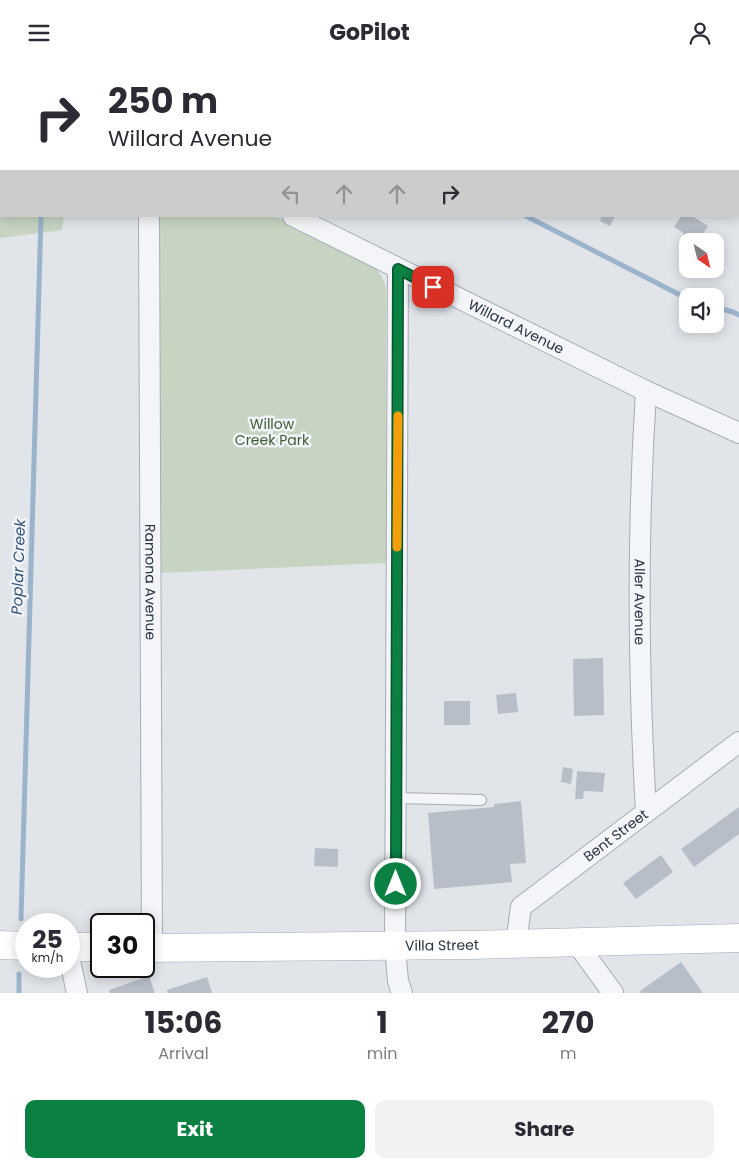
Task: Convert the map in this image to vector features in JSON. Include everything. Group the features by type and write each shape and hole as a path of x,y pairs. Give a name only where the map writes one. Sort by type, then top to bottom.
{"main road":[{"name":"Villa Street","path":"155,948 396,946 739,938"},
{"path":"0,945 15,946"}],"street":[{"name":"Ramona Avenue","path":"148,913 150,217"},
{"name":"Willard Avenue","path":"295,217 646,391 739,433"},
{"path":"398,269 396,946 398,981 402,993"},
{"name":"Aller Avenue","path":"646,391 641,469 641,718 646,812"},
{"name":"Bent Street","path":"516,943 521,907 739,742"},
{"path":"575,941 614,993"},
{"path":"74,978 77,993"}],"lane":[{"path":"396,798 480,800"}],"green space":[{"path":"0,217 64,217 62,230 0,238"},
{"name":"Willow Creek Park","path":"159,217 277,217 360,256 373,265 382,277 386,287 386,563 160,573"}],"building":[{"path":"602,217 614,217 610,226 600,221"},
{"path":"680,217 694,217 708,226 703,233 684,233 674,227"},
{"path":"603,658 604,715 574,716 573,659"},
{"path":"516,693 518,712 498,714 496,695"},
{"path":"444,701 470,701 470,725 444,725"},
{"path":"563,767 573,769 571,784 561,782"},
{"path":"577,771 605,773 603,792 584,791 583,799 575,799"},
{"path":"521,801 526,863 510,864 512,882 434,889 428,813 494,807 494,804"},
{"path":"739,807 739,834 694,867 681,849"},
{"path":"315,848 338,849 338,867 314,866"},
{"path":"661,855 673,872 636,899 623,883"},
{"path":"681,962 703,993 641,993 640,991"},
{"path":"207,977 212,993 168,993 167,990"},
{"path":"143,978 150,978 155,993 110,993 109,990"}],"waterway":[{"name":"Poplar Creek","path":"21,913 41,217"},
{"path":"528,217 679,294"},
{"path":"724,310 739,315"},
{"name":"Poplar Creek","path":"19,978 19,993"}],"slow traffic":[{"path":"397,547 398,416"}],"route":[{"path":"396,884 398,269 433,287"}]}
